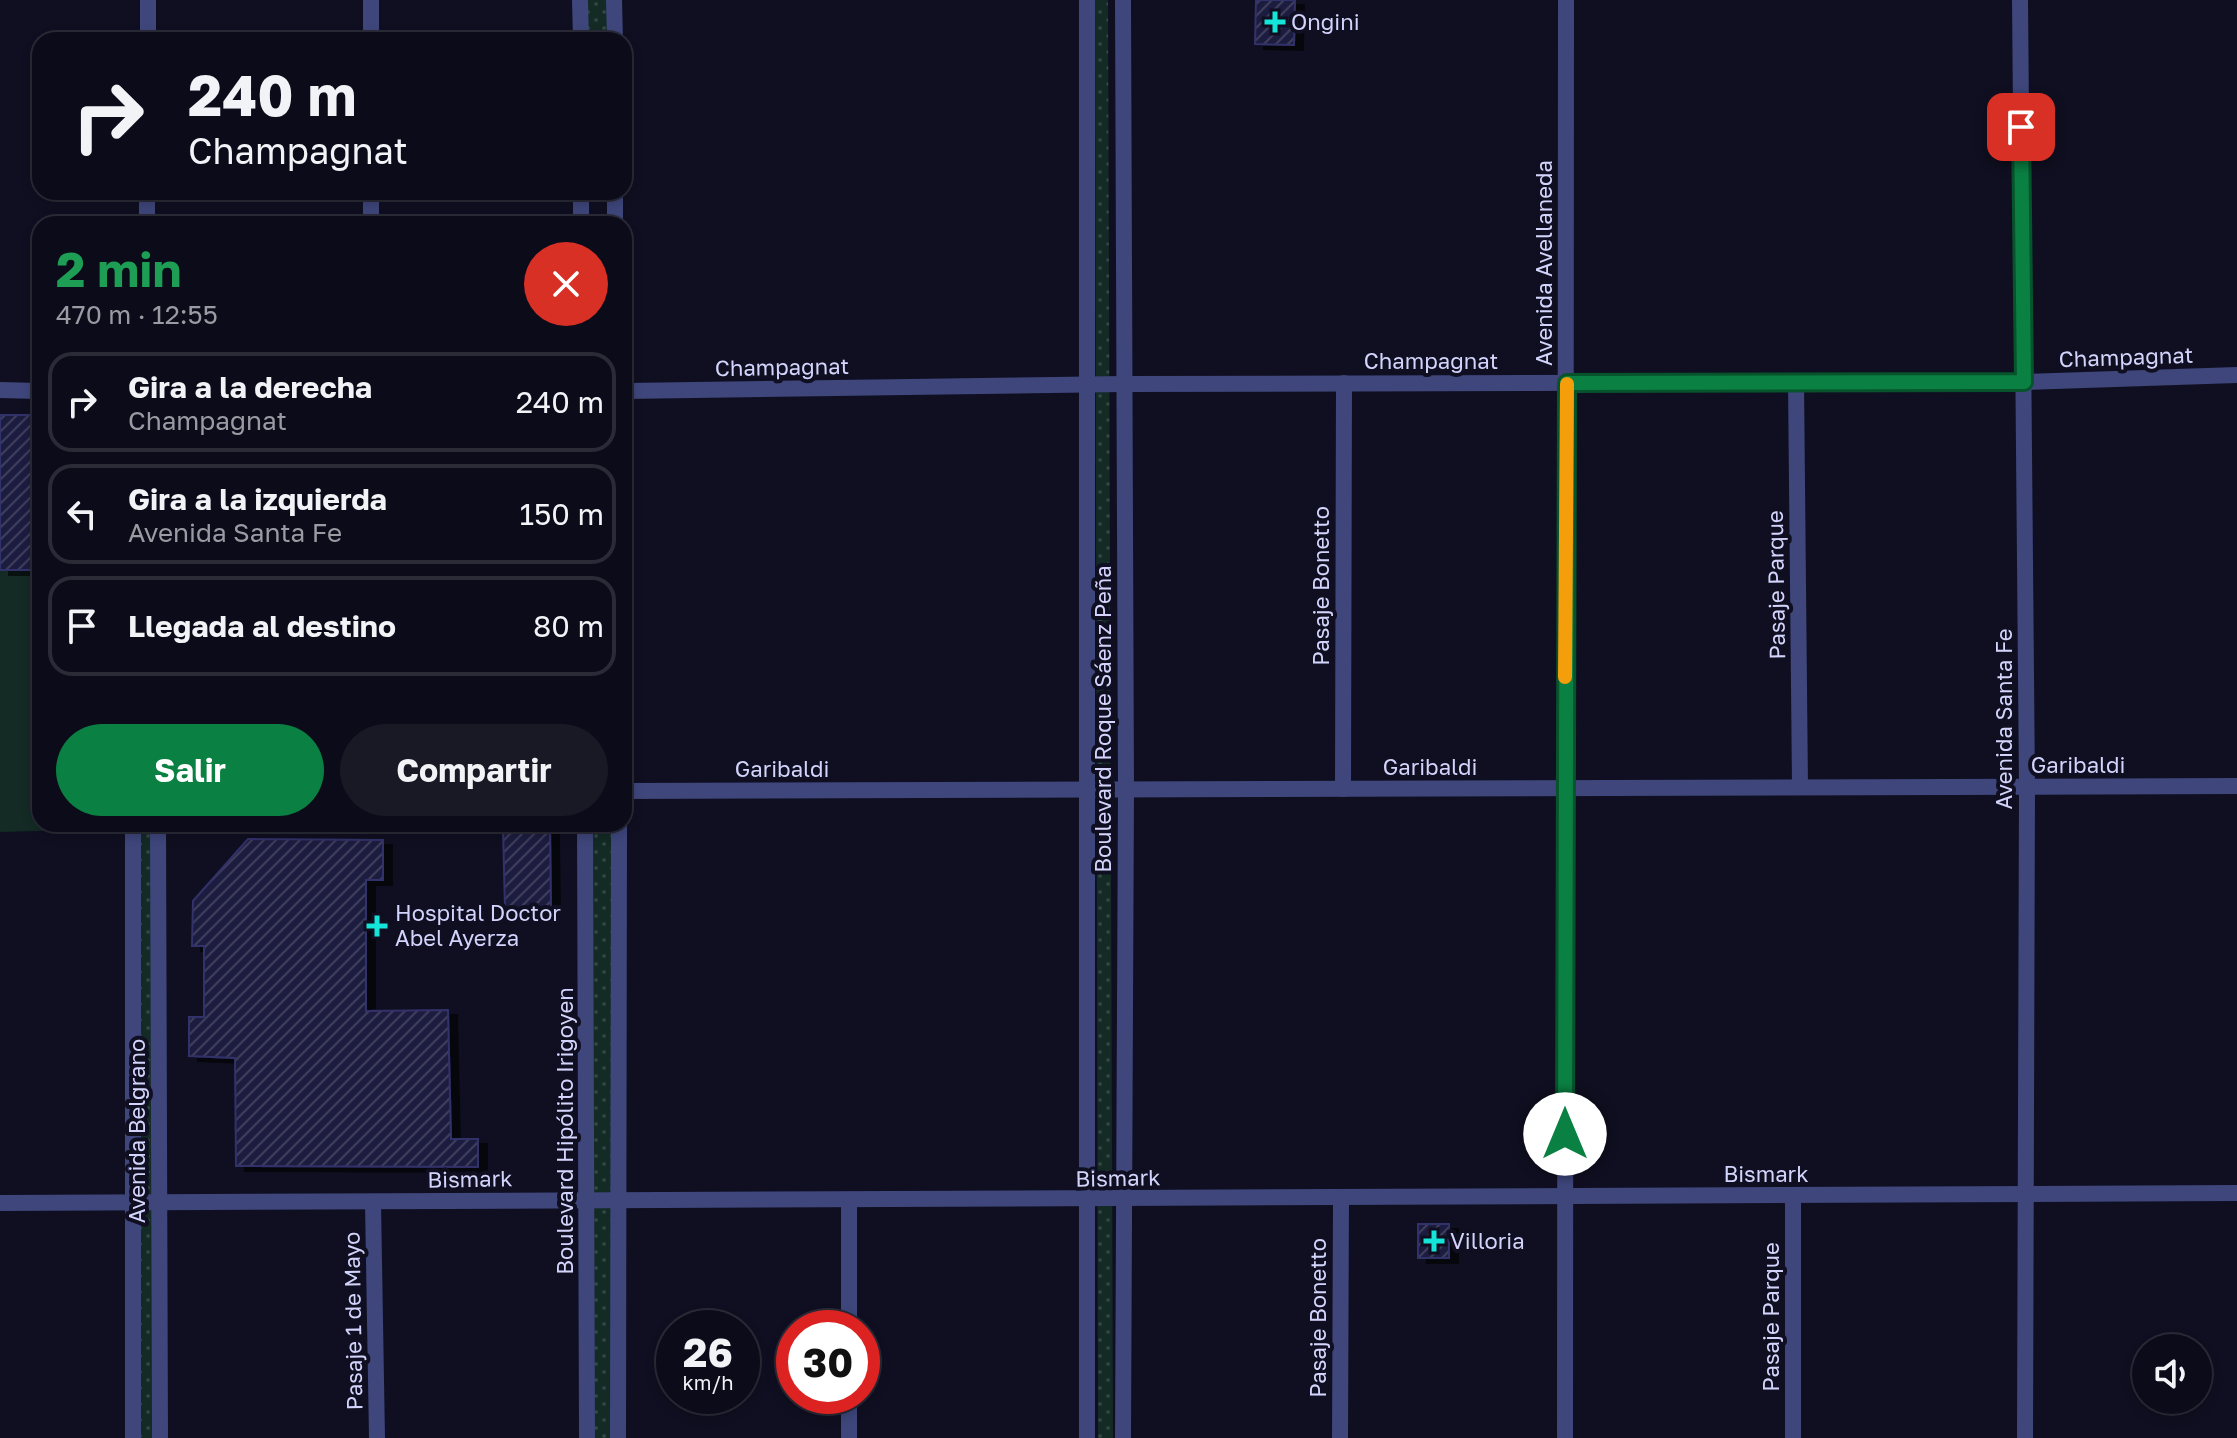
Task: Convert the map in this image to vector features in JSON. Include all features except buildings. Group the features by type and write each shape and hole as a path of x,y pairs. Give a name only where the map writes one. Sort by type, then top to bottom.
{"street":[{"path":"148,0 148,32"},
{"path":"371,0 371,32"},
{"path":"580,0 581,32"},
{"path":"614,0 615,32"},
{"name":"Boulevard Roque Sáenz Peña","path":"1087,0 1087,1438"},
{"name":"Boulevard Roque Sáenz Peña","path":"1123,0 1126,790 1123,1438"},
{"name":"Avenida Avellaneda","path":"1565,1438 1566,0"},
{"name":"Avenida Santa Fe","path":"2020,0 2027,787 2025,1438"},
{"name":"Champagnat","path":"632,391 1086,384 2024,382 2237,375"},
{"name":"Pasaje Parque","path":"1796,382 1800,787"},
{"name":"Pasaje Bonetto","path":"1343,789 1344,383"},
{"path":"0,390 32,391"},
{"name":"Garibaldi","path":"632,791 2237,786"},
{"name":"Avenida Belgrano","path":"133,832 133,1438"},
{"name":"Avenida Belgrano","path":"158,832 160,1438"},
{"name":"Boulevard Hipólito Irigoyen","path":"585,832 587,1438"},
{"path":"618,1438 619,832"},
{"name":"Bismark","path":"0,1203 159,1205 587,1199 1088,1201 2237,1193"},
{"name":"Pasaje Parque","path":"1793,1196 1793,1438"},
{"name":"Pasaje Bonetto","path":"1340,1438 1341,1198"},
{"path":"849,1202 849,1310"},
{"name":"Pasaje 1 de Mayo","path":"373,1203 377,1438"},
{"path":"849,1414 849,1438"}],"green space":[{"path":"580,0 614,0 615,32 581,32"},
{"path":"1095,0 1108,0 1113,1438 1098,1438"},
{"path":"0,415 32,415 32,831 0,832"},
{"path":"133,832 158,832 160,1438 133,1438"},
{"path":"585,832 619,832 618,1438 587,1438"}],"slow traffic":[{"path":"1565,677 1567,384"}],"place":[{"name":"Ongini","path":"1275,22"},
{"name":"Hospital Doctor Abel Ayerza","path":"377,926"},
{"name":"Villoria","path":"1434,1241"}],"route":[{"path":"1565,1134 1567,383 2024,382 2021,127"}]}
